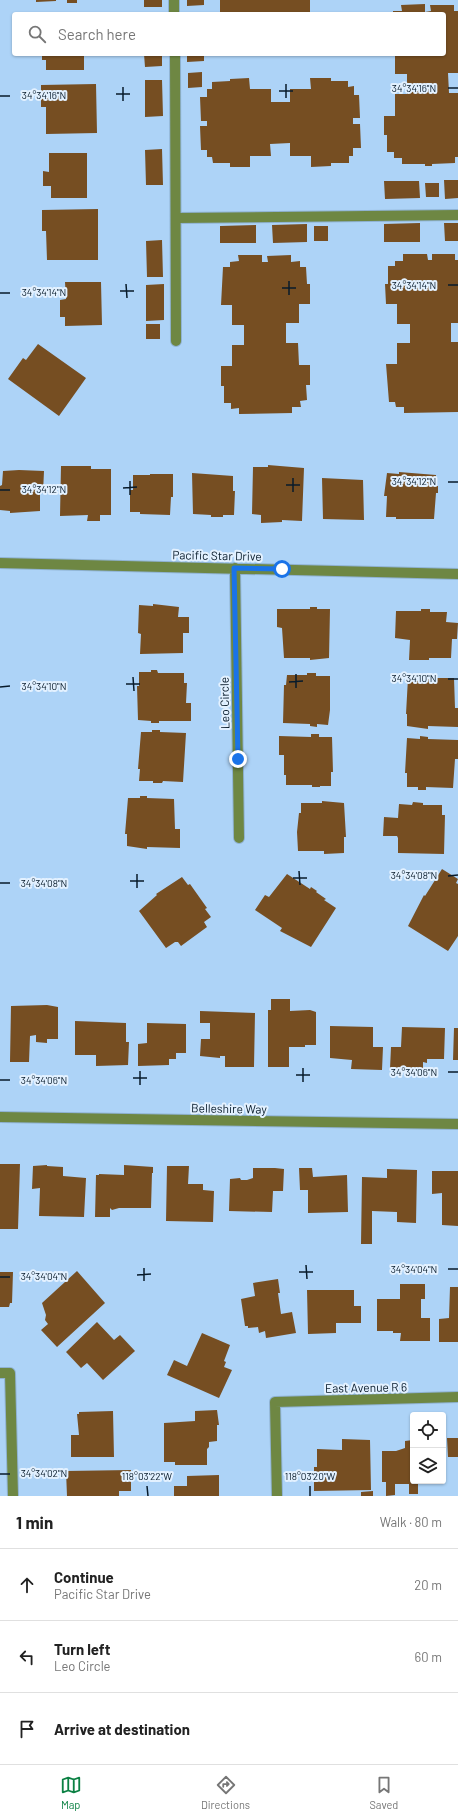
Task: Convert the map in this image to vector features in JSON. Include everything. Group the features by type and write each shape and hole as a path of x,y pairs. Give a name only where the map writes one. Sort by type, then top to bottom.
{"street":[{"path":"174,0 174,12"},
{"path":"175,56 177,218 176,342"},
{"path":"177,218 458,215"},
{"name":"Pacific Star Drive","path":"0,563 458,574"},
{"name":"Leo Circle","path":"234,568 239,838"},
{"name":"Belleshire Way","path":"0,1117 458,1124"},
{"path":"5,1373 13,1496"},
{"name":"East Avenue R 6","path":"277,1496 276,1402 458,1397"}],"building":[{"path":"36,0 56,0 56,1 36,2"},
{"path":"67,0 77,0 77,3 67,3"},
{"path":"144,0 162,0 162,7 144,7"},
{"path":"187,0 204,0 204,5 187,6"},
{"path":"220,0 310,0 310,12 220,12"},
{"path":"425,4 425,12 393,12 402,11 401,5"},
{"path":"430,5 454,5 454,11 458,11 458,73 448,73 449,93 458,93 458,157 455,157 455,163 432,164 432,166 425,166 425,164 402,164 402,158 394,158 394,152 387,152 387,135 384,135 384,116 395,116 395,94 407,94 407,74 395,74 395,56 446,56 446,12 425,12 431,11"},
{"path":"42,56 84,56 84,70 46,70 46,60 42,60"},
{"path":"144,56 162,56 162,66 145,67"},
{"path":"187,56 204,56 204,61 187,62"},
{"path":"202,72 202,87 188,88 188,73"},
{"path":"249,78 250,89 271,89 271,102 290,102 290,89 311,89 310,78 331,78 331,81 348,81 348,87 354,86 354,95 359,95 360,118 353,118 353,124 360,124 361,148 353,148 353,156 349,156 349,163 331,163 331,166 311,167 311,156 290,156 290,143 270,144 271,156 250,156 250,167 230,167 230,163 213,163 212,157 207,157 207,150 201,150 200,126 207,126 207,121 201,121 200,97 207,97 207,89 212,89 212,82"},
{"path":"145,80 162,80 163,116 145,117"},
{"path":"96,84 97,133 46,134 46,107 41,107 41,85"},
{"path":"162,149 163,185 146,185 145,150"},
{"path":"49,153 87,153 87,198 51,198 51,186 43,186 43,171 49,172"},
{"path":"444,180 458,180 458,198 445,199"},
{"path":"384,181 419,181 420,198 385,199"},
{"path":"425,183 439,183 439,197 426,197"},
{"path":"98,209 98,260 47,260 46,231 42,231 42,210"},
{"path":"420,223 420,242 384,242 384,224"},
{"path":"444,223 458,223 458,241 445,241"},
{"path":"307,224 307,242 273,243 272,225"},
{"path":"256,225 256,243 220,243 220,226"},
{"path":"314,226 328,226 328,241 314,241"},
{"path":"162,240 163,277 147,277 146,241"},
{"path":"403,254 427,254 428,260 432,260 432,254 455,254 455,260 458,260 458,323 451,323 451,342 458,342 458,412 404,413 404,407 396,407 395,402 389,402 386,364 397,364 397,343 410,343 410,324 397,324 397,304 386,304 385,284 388,284 388,266 395,266 395,261 403,261"},
{"path":"238,255 262,255 262,262 268,262 267,256 291,255 291,262 300,261 300,267 306,267 307,284 310,284 310,304 299,304 299,323 286,323 286,343 298,343 299,365 310,365 310,385 306,385 307,400 300,401 301,407 292,407 292,413 239,414 239,408 231,409 231,403 224,403 224,386 221,386 221,366 232,366 232,345 244,345 244,325 232,325 232,305 221,305 223,267 230,267 230,262 239,261"},
{"path":"65,282 101,282 102,325 65,326 65,317 60,317 60,300 66,299"},
{"path":"164,284 164,320 146,321 146,285"},
{"path":"146,324 160,324 160,339 146,339"},
{"path":"38,344 86,378 59,416 8,379 23,358 26,360"},
{"path":"268,465 304,468 302,521 282,520 282,522 261,523 261,515 252,514 253,467 268,467"},
{"path":"61,466 91,466 91,469 111,469 111,515 100,515 100,521 87,521 88,515 60,516"},
{"path":"3,471 44,471 43,493 40,493 40,511 10,513 10,511 0,510 0,486 2,485"},
{"path":"399,472 436,475 436,486 438,486 438,493 436,493 434,519 396,519 396,517 386,517 387,496 384,496 387,473 399,474"},
{"path":"192,473 233,476 233,491 235,491 234,515 211,517 211,515 193,514"},
{"path":"173,474 173,497 171,497 170,515 140,514 140,512 130,512 130,490 133,490 133,475"},
{"path":"322,478 363,480 364,520 323,519"},
{"path":"153,604 179,607 178,617 189,617 189,633 183,633 183,653 140,654 141,634 138,633 139,605 153,606"},
{"path":"310,607 317,607 317,609 330,609 329,658 310,660 310,658 284,658 282,628 277,627 277,609 310,609"},
{"path":"421,609 430,609 430,612 447,612 446,622 458,623 457,639 452,639 451,658 409,660 410,640 395,638 396,611 421,611"},
{"path":"151,670 157,670 158,673 184,673 184,683 187,683 186,703 191,703 191,721 159,721 159,723 151,723 151,721 138,720 137,686 139,686 139,672 151,672"},
{"path":"307,673 316,673 316,676 330,676 330,710 328,725 317,724 317,727 310,726 310,724 283,723 284,685 286,685 287,675 307,675"},
{"path":"420,675 427,675 427,678 454,678 455,708 458,708 458,727 428,726 428,729 407,726 406,714 408,678 420,678"},
{"path":"152,730 160,730 160,732 186,733 183,782 163,781 162,783 153,783 153,781 139,781 140,769 138,769 141,732 152,732"},
{"path":"311,734 319,734 319,737 332,737 333,772 331,772 331,786 312,787 312,785 286,785 286,775 284,775 284,755 279,755 279,736 311,737"},
{"path":"420,736 428,737 428,739 458,740 458,759 455,759 453,788 426,787 426,790 418,790 418,787 407,787 407,773 405,773 407,738 420,739"},
{"path":"140,796 147,796 147,798 174,799 175,829 180,829 180,848 147,847 147,849 127,846 127,834 125,834 128,798 140,798"},
{"path":"322,801 344,803 346,837 344,837 344,853 324,854 324,851 298,851 297,832 299,813 301,813 301,803 322,803"},
{"path":"413,802 423,803 423,805 442,805 442,815 445,815 444,854 398,853 397,836 383,836 384,817 398,818 399,804 412,805"},
{"path":"442,869 458,879 456,883 458,884 458,936 448,951 408,926 424,895 425,896"},
{"path":"287,874 310,889 311,887 317,891 316,892 326,899 324,900 336,908 311,947 280,931 282,928 255,910 265,895 269,897"},
{"path":"182,877 188,885 190,884 207,908 205,909 211,917 204,922 207,927 181,946 178,942 175,942 166,948 139,911 157,895 156,894"},
{"path":"271,999 290,999 290,1011 310,1010 316,1012 316,1045 289,1047 289,1067 268,1067 268,1010 271,1010"},
{"path":"47,1005 58,1007 58,1039 47,1039 47,1043 36,1042 36,1035 30,1036 29,1062 10,1062 11,1006"},
{"path":"200,1011 255,1013 254,1067 225,1067 225,1056 220,1056 220,1058 200,1056 201,1039 210,1039 210,1023 200,1023"},
{"path":"75,1021 126,1023 126,1042 129,1042 128,1065 96,1066 96,1055 75,1055"},
{"path":"147,1023 186,1024 186,1053 176,1053 176,1059 169,1059 169,1065 138,1066 138,1044 147,1043"},
{"path":"330,1026 373,1027 373,1047 383,1047 382,1070 351,1069 352,1060 330,1058"},
{"path":"402,1027 445,1028 444,1059 427,1059 427,1063 423,1062 423,1070 390,1069 391,1047 401,1047"},
{"path":"454,1028 458,1028 458,1060 453,1060"},
{"path":"0,1164 20,1164 18,1229 0,1229"},
{"path":"47,1165 63,1167 63,1176 86,1178 84,1217 39,1216 40,1188 32,1189 33,1166"},
{"path":"124,1165 153,1167 151,1208 119,1208 112,1210 110,1208 110,1217 95,1217 96,1175 124,1175"},
{"path":"167,1166 189,1166 188,1184 203,1184 203,1190 214,1191 213,1222 166,1221"},
{"path":"253,1168 284,1169 283,1191 273,1191 272,1212 229,1211 230,1179 240,1178 241,1180 247,1180 253,1178"},
{"path":"299,1168 312,1168 313,1177 347,1175 348,1212 308,1213 308,1190 300,1190"},
{"path":"387,1169 417,1170 416,1223 397,1222 397,1212 372,1211 372,1244 361,1244 362,1177 387,1178"},
{"path":"432,1171 458,1171 458,1226 442,1225 442,1193 432,1194"},
{"path":"77,1271 105,1303 57,1347 41,1330 48,1324 45,1320 46,1315 42,1303"},
{"path":"0,1272 13,1272 12,1303 10,1303 9,1307 0,1307"},
{"path":"278,1279 281,1314 292,1312 296,1333 266,1338 265,1331 259,1333 258,1327 248,1328 248,1326 245,1326 241,1299 255,1296 253,1283"},
{"path":"400,1284 425,1284 425,1299 421,1299 421,1318 430,1318 430,1341 400,1341 401,1333 393,1333 393,1331 377,1331 377,1299 400,1299"},
{"path":"450,1287 458,1287 458,1342 439,1342 439,1319 449,1318"},
{"path":"307,1290 354,1290 354,1306 361,1306 361,1323 336,1323 336,1333 308,1334"},
{"path":"97,1322 114,1340 120,1335 135,1351 103,1380 87,1363 81,1368 66,1352"},
{"path":"202,1333 230,1345 224,1361 226,1362 224,1367 232,1370 219,1398 167,1375 174,1360 187,1366"},
{"path":"217,1410 219,1425 217,1425 217,1441 209,1442 209,1447 207,1449 207,1465 175,1465 175,1462 164,1462 164,1423 195,1421 195,1411"},
{"path":"113,1411 114,1457 71,1457 71,1435 79,1435 77,1414 79,1414 79,1412"},
{"path":"447,1438 458,1438 458,1457 448,1457"},
{"path":"342,1439 370,1440 371,1490 314,1491 314,1467 317,1467 317,1449 342,1450"},
{"path":"410,1440 410,1484 418,1484 418,1494 409,1494 409,1484 395,1484 395,1495 386,1496 386,1482 382,1482 382,1451 396,1451 405,1448 405,1441"},
{"path":"131,1470 131,1491 119,1491 119,1496 67,1496 66,1471"},
{"path":"219,1475 219,1496 174,1496 174,1486 187,1486 187,1476"},
{"path":"373,1491 373,1496 361,1496 361,1492"}],"route":[{"path":"238,759 234,568 282,569"}]}
